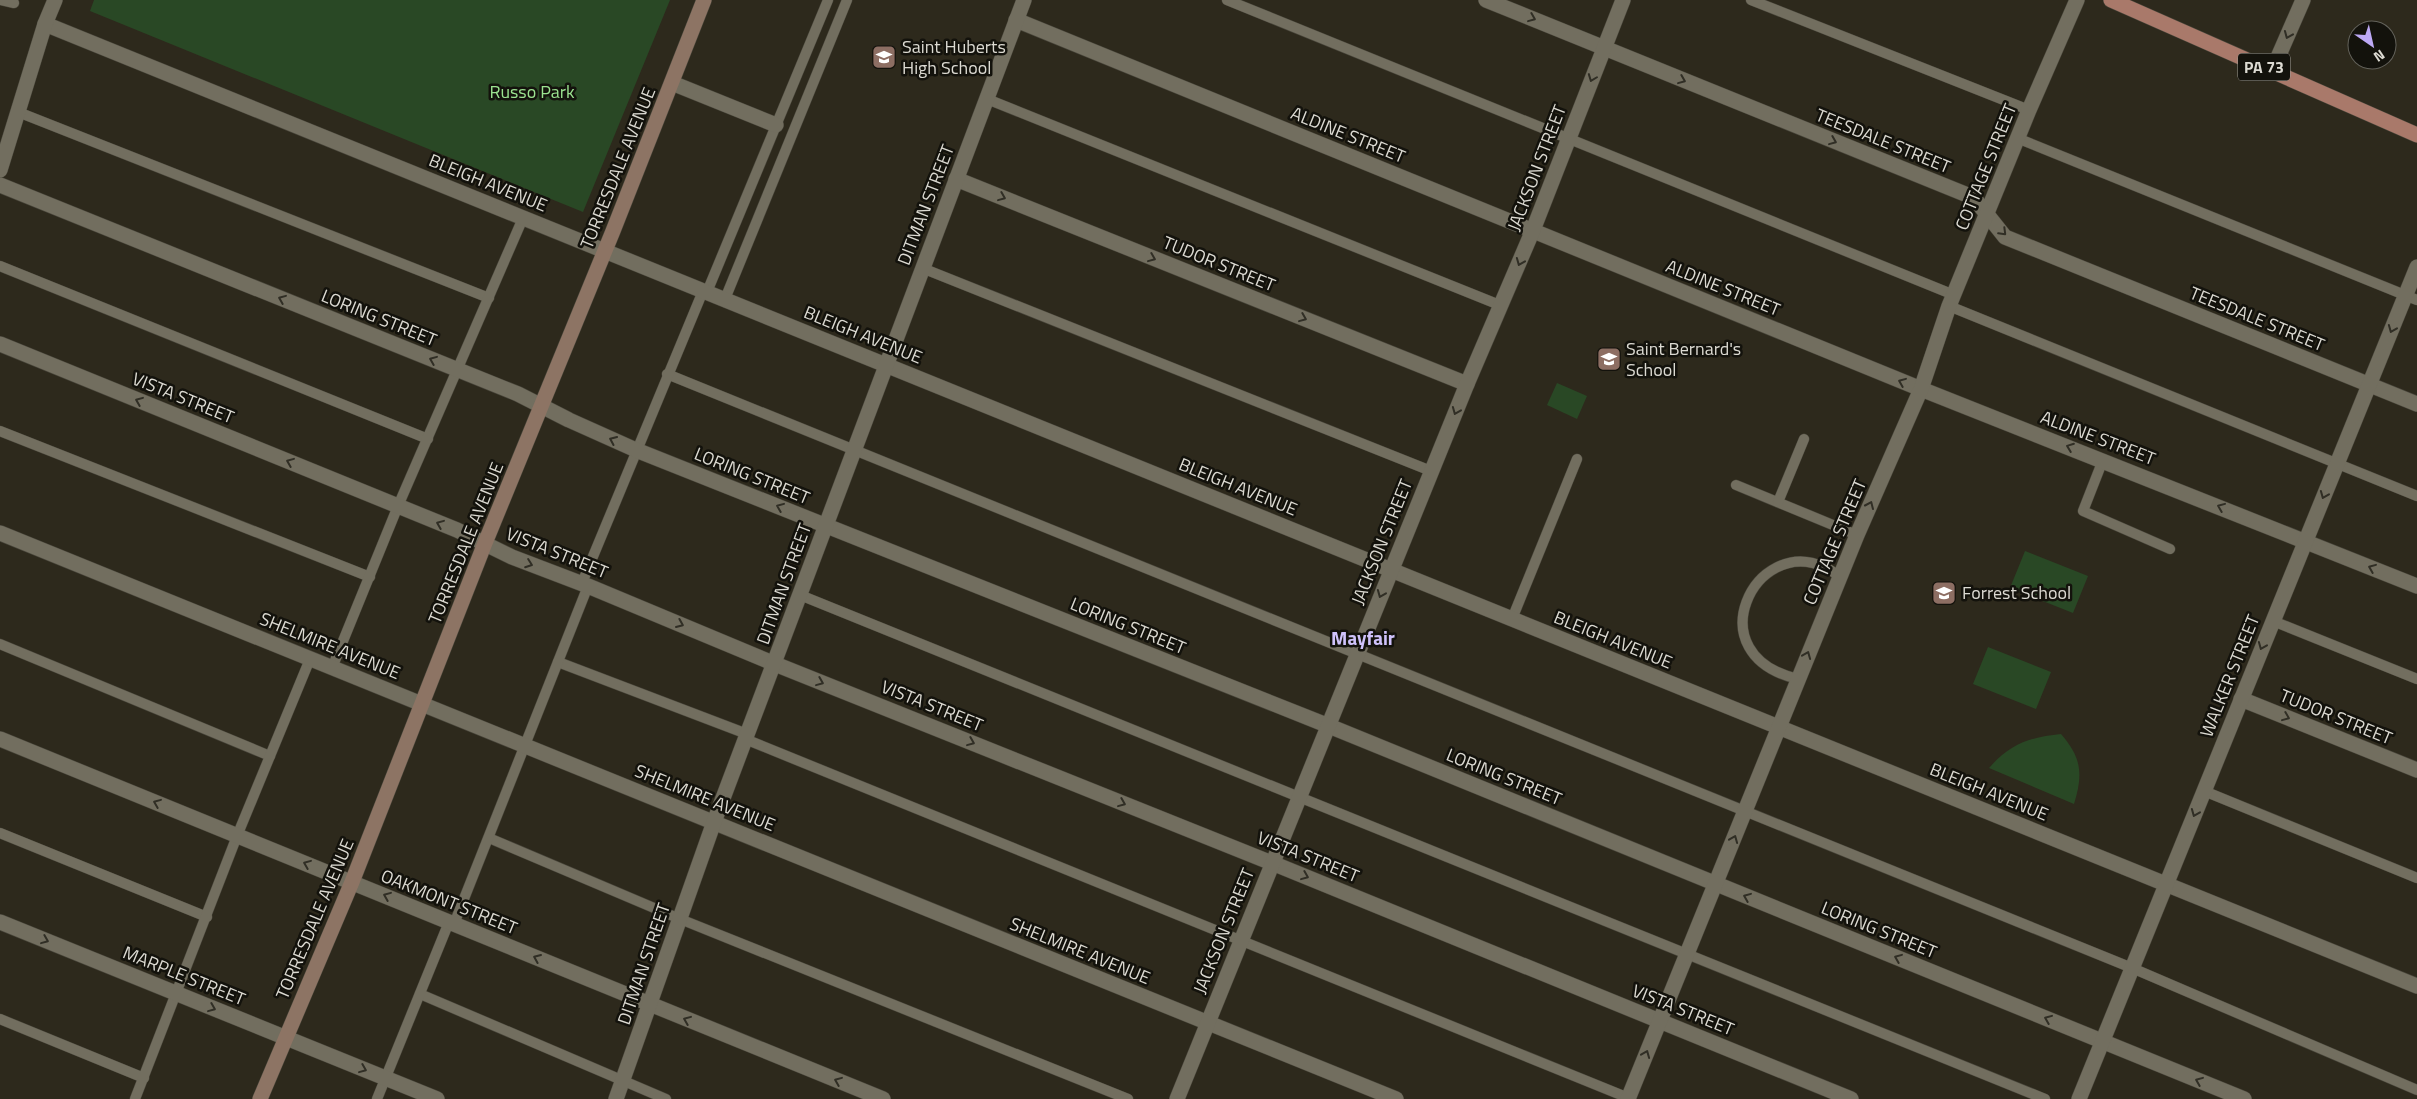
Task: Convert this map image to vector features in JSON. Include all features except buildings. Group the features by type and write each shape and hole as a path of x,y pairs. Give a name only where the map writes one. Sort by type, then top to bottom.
{"main road":[{"name":"PA 73","path":"2111,0 2417,135"}],"street":[{"path":"0,170 45,24 55,0"},
{"name":"TORRESDALE AVENUE","path":"260,1099 352,882 485,544 605,251 704,0"},
{"name":"DITMAN STREET","path":"616,1099 714,822 1024,0"},
{"name":"TEESDALE STREET","path":"1486,0 1974,198 2005,237 2417,404"},
{"name":"JACKSON STREET","path":"1176,1099 1467,384 1533,230 1623,0"},
{"name":"COTTAGE STREET","path":"1629,1099 1857,535 1921,389 1952,300 2017,138 2078,0"},
{"path":"2272,71 2302,0"},
{"name":"ALDINE STREET","path":"1016,20 1921,389 2417,586"},
{"name":"BLEIGH AVENUE","path":"45,24 2417,986"},
{"path":"672,83 776,125"},
{"name":"TUDOR STREET","path":"956,179 1467,384"},
{"name":"LORING STREET","path":"0,185 458,370 542,406 636,450 1329,726 2244,1099"},
{"name":"WALKER STREET","path":"2079,1099 2369,385 2411,297 2417,267"},
{"name":"VISTA STREET","path":"0,344 398,506 485,544 512,558 585,585 775,664 1272,863 1851,1099"},
{"name":"SHELMIRE AVENUE","path":"0,533 1396,1099"},
{"name":"TUDOR STREET","path":"2241,699 2417,770"},
{"name":"OAKMONT STREET","path":"0,739 884,1099"},
{"name":"MARPLE STREET","path":"0,922 437,1099"}],"lane":[{"path":"0,0 14,3"},
{"path":"377,1099 525,746 636,450 667,374 705,291 828,0"},
{"path":"725,299 847,0"},
{"path":"1227,0 1569,138 2417,496"},
{"path":"1750,0 2029,110"},
{"path":"987,99 1502,306"},
{"path":"18,112 489,298"},
{"path":"2017,138 2411,297"},
{"path":"332,668 398,506 524,218"},
{"path":"0,266 428,439"},
{"path":"922,268 1431,472"},
{"path":"667,374 2132,968 2417,1090"},
{"path":"0,430 370,577"},
{"path":"1778,502 1804,439"},
{"path":"1512,619 1577,459"},
{"path":"2103,460 2083,511 2170,549"},
{"path":"1736,485 1857,535"},
{"path":"1798,679 1778,675 1761,664 1749,648 1743,628 1744,608 1748,596 1751,589 1765,574 1783,565 1803,562 1823,566 1840,577"},
{"path":"800,596 2045,1099"},
{"path":"2272,621 2417,680"},
{"path":"0,644 270,756"},
{"path":"135,1099 310,659"},
{"path":"558,662 746,737 1629,1099"},
{"path":"2204,791 2417,878"},
{"path":"0,833 207,917"},
{"path":"488,838 680,919 1128,1099"},
{"path":"420,994 666,1099"},
{"path":"0,1020 144,1078"}],"green space":[{"name":"Russo Park","path":"94,0 670,0 583,212 90,11"},
{"path":"1557,383 1587,396 1577,419 1547,405"},
{"path":"2025,551 2088,576 2073,613 2010,588"},
{"path":"1988,647 2051,672 2036,709 1973,684"},
{"path":"2061,734 2073,751 2079,767 2079,784 2074,804 1989,768 2005,753 2021,743 2040,737"}],"place":[{"name":"Saint Huberts High School","path":"884,57"},
{"name":"Saint Bernard's School","path":"1609,359"},
{"name":"Forrest School","path":"1944,593"}],"district":[{"name":"Mayfair","path":"1363,638"}]}
